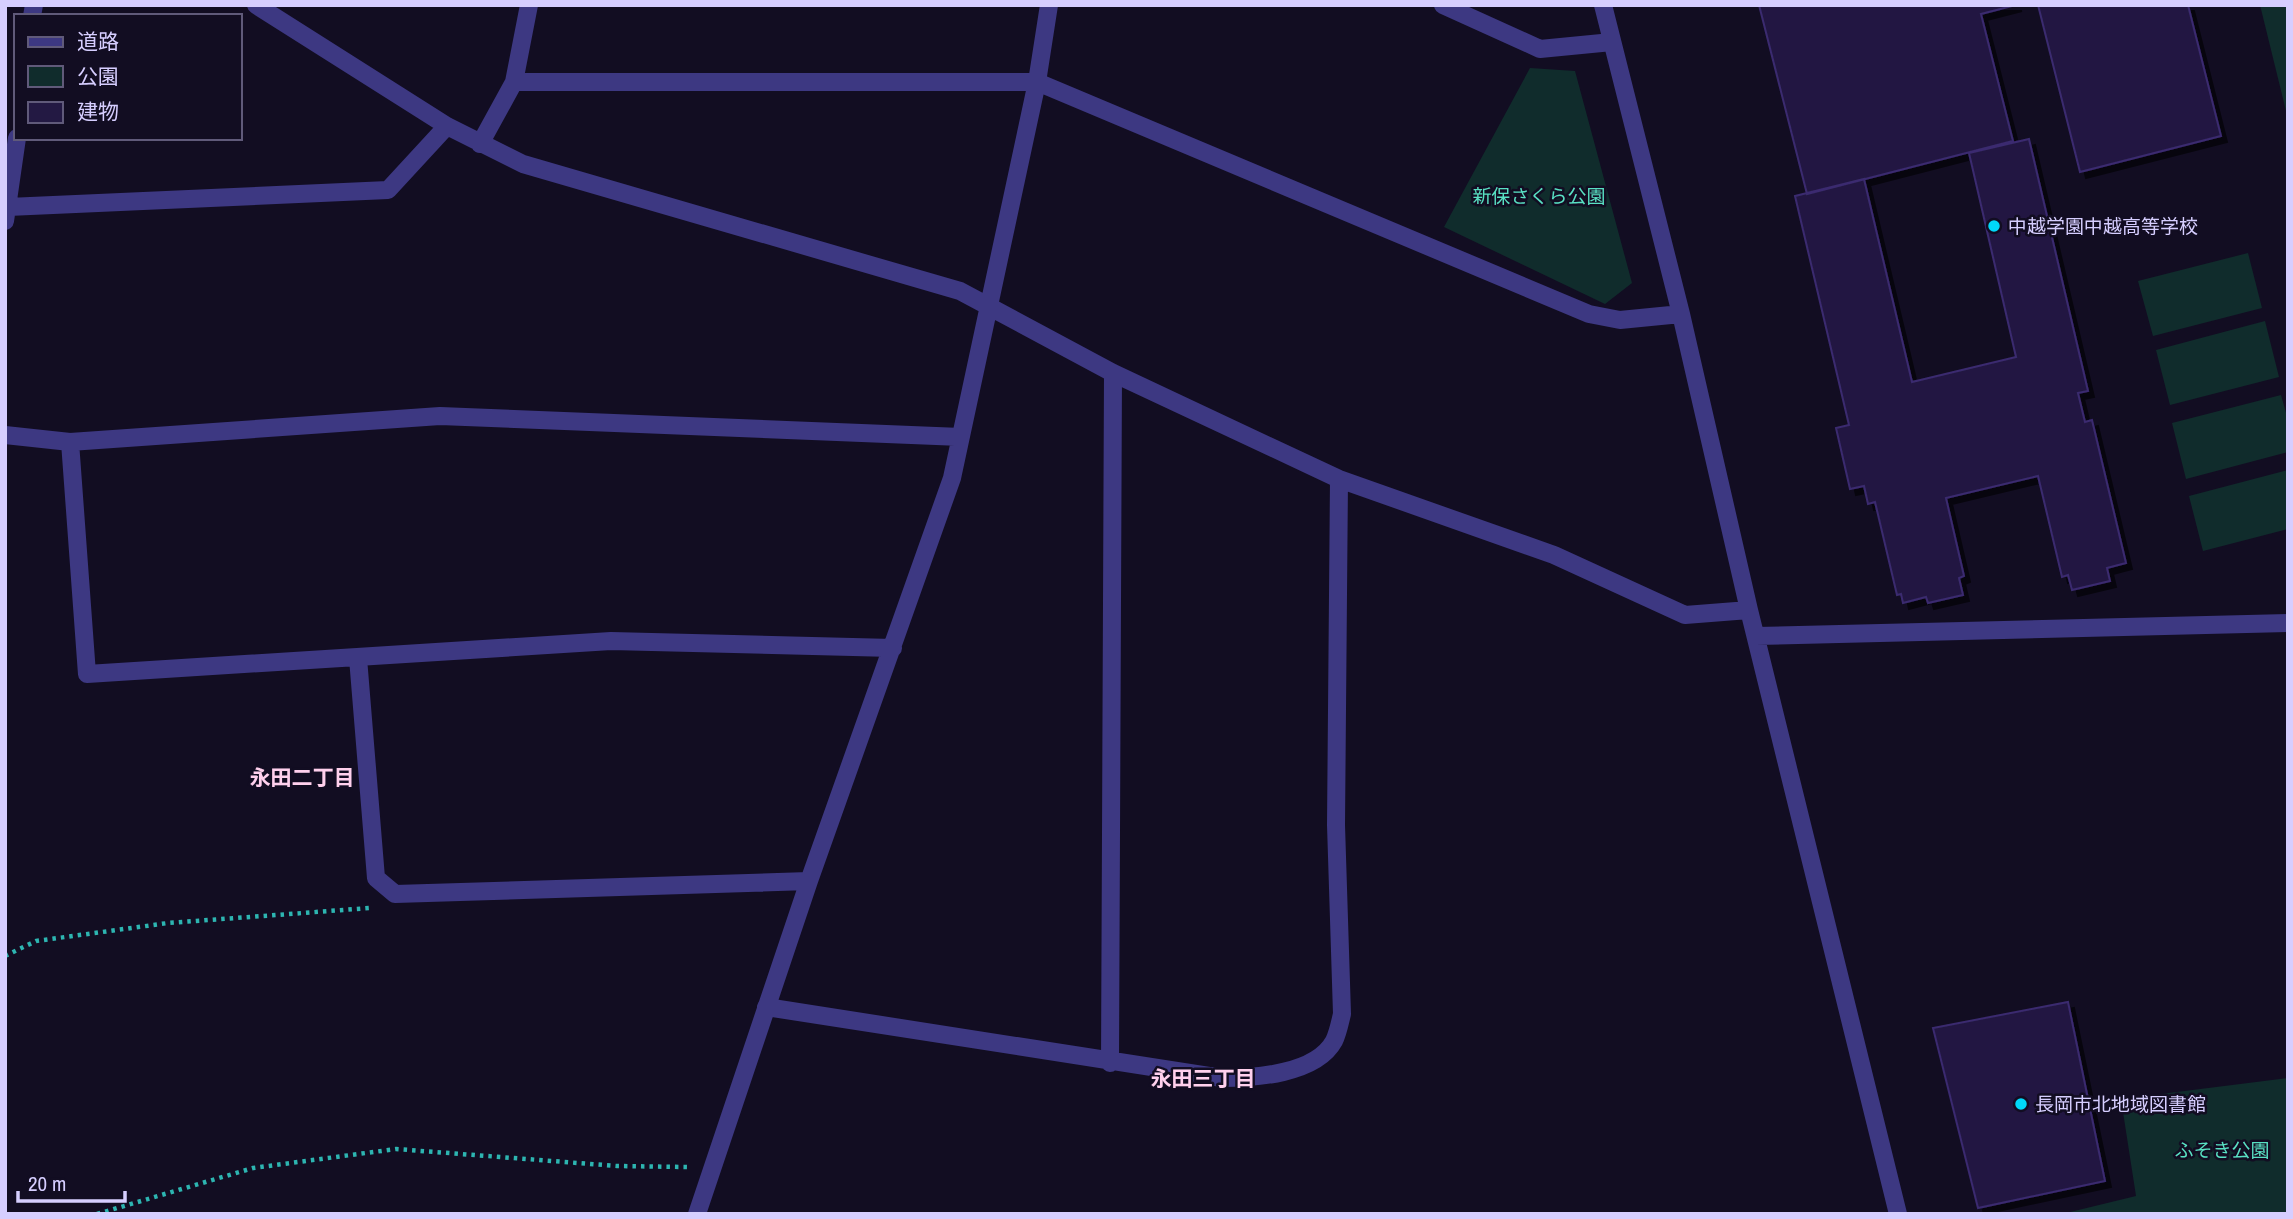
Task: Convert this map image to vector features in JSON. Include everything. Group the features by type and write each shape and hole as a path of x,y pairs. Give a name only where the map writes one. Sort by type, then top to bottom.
{"street":[{"path":"257,5 447,126 523,164 960,290 1114,373 1339,479 1554,555 1685,615 1749,610"},
{"path":"480,144 514,82 529,5"},
{"path":"696,1214 809,881 952,478 1037,82 1049,5"},
{"path":"1443,5 1540,49 1612,42"},
{"path":"1603,5 1681,314 1749,610 1898,1214"},
{"path":"514,82 1037,82 1589,314 1620,320 1681,314"},
{"path":"17,140 7,214 388,190 447,126"},
{"path":"1110,1063 1114,373"},
{"path":"5,435 70,442 440,415 961,437"},
{"path":"70,442 87,674 611,641 893,648"},
{"path":"766,1007 1110,1063 1222,1078 1262,1078 1315,1060 1334,1042 1342,1014 1336,825 1339,479"},
{"path":"1756,636 2288,623"},
{"path":"358,658 376,878 394,894 809,881"}],"path":[{"path":"5,956 36,941 168,923 365,911 394,894"},
{"path":"97,1214 253,1168 396,1149 617,1166 713,1168"}],"green space":[{"path":"2260,5 2288,5 2288,119"},
{"name":"新保さくら公園","path":"1530,68 1575,71 1632,283 1605,304 1444,227"},
{"path":"2248,253 2262,308 2153,336 2138,281"},
{"path":"2265,321 2279,377 2170,405 2156,350"},
{"path":"2281,395 2288,420 2288,452 2186,479 2172,423"},
{"path":"2288,470 2288,529 2203,551 2189,496"},
{"name":"ふそき公園","path":"2288,1078 2288,1214 2062,1214 2136,1196 2121,1099"}],"building":[{"path":"1759,5 2016,5 1981,14 2013,141 1807,194"},
{"path":"2038,5 2188,5 2221,136 2080,172"},
{"path":"2029,139 2088,391 2078,393 2085,422 2092,420 2126,563 2107,568 2110,581 2072,590 2068,575 2062,577 2038,476 1946,498 1964,576 1959,578 1963,595 1928,603 1926,597 1903,603 1901,594 1897,595 1875,502 1868,504 1864,486 1850,489 1836,428 1849,425 1795,196 1864,179 1912,382 2016,357 1969,153"},
{"name":"長岡市北地域図書館","path":"2068,1002 2105,1181 1978,1208 1933,1028"}],"place":[{"name":"中越学園中越高等学校","path":"1994,226"},
{"name":"長岡市北地域図書館","path":"2021,1104"}],"district":[{"name":"永田二丁目","path":"302,778"},
{"name":"永田三丁目","path":"1203,1079"}]}
